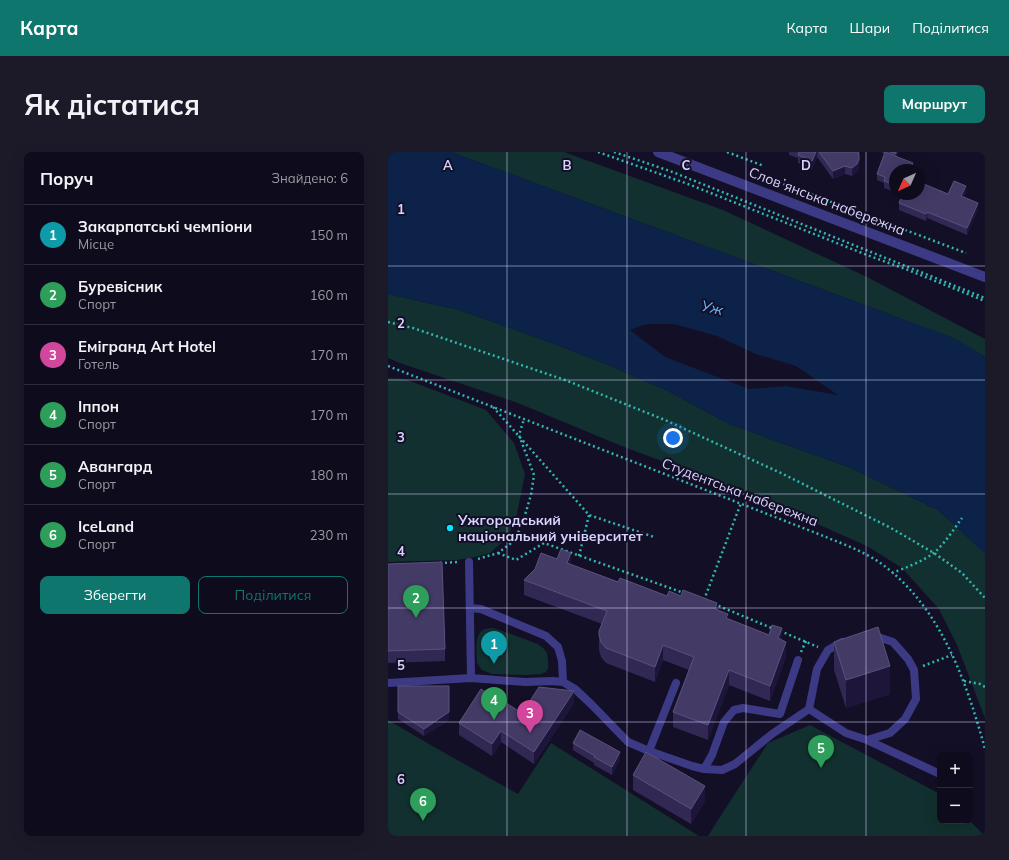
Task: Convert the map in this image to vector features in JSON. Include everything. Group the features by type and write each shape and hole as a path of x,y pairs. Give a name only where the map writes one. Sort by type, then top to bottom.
{"street":[{"name":"Словʼянська набережна","path":"658,152 985,277"}],"lane":[{"path":"469,562 471,678"},
{"path":"470,608 481,609 546,636 558,647 562,661 563,682"},
{"path":"863,636 875,636 893,642 908,659 914,670 916,699 905,718 890,733 867,740"},
{"path":"388,683 471,678 525,682 563,682 575,689 628,742 704,770 722,770 735,764 772,734 809,709 817,669 828,650 852,639"},
{"path":"704,770 712,755 724,722 734,710 743,708 780,714 798,660"},
{"path":"649,751 676,683"},
{"path":"809,709 846,733 867,740 937,773"}],"path":[{"path":"598,152 688,184 985,299"},
{"path":"614,152 670,171 985,299"},
{"path":"729,152 764,166"},
{"path":"760,175 966,253"},
{"path":"388,322 413,328 565,380 665,420 783,474 891,528 934,552 962,573 985,598"},
{"name":"Студентська набережна","path":"388,366 741,503 860,551 878,562 899,578 915,595 927,610 936,625 964,681 985,749"},
{"path":"493,407 589,515 654,537"},
{"path":"440,563 469,562 498,554 510,544 519,531 531,495 534,475 518,435 524,419"},
{"path":"704,600 741,503"},
{"path":"579,556 589,515"},
{"path":"892,573 912,565 934,552 962,518"},
{"path":"498,554 516,560 544,543 689,595"},
{"path":"711,603 813,644"},
{"path":"935,662 952,655"},
{"path":"964,681 980,684 985,687"}],"green space":[{"path":"451,152 564,152 723,210 867,277 985,339 985,357 955,339"},
{"path":"388,294 459,310 604,363 670,392 729,424 851,468 938,510 985,553 985,718 957,645 939,609 902,568 867,546 747,493 619,445 518,403 388,358"},
{"name":"Ужгородський національний університет","path":"388,378 405,379 486,410 514,443 525,474 516,519 507,538 490,553 457,560 388,562"},
{"path":"492,628 538,644 547,653 548,668 546,672 541,674 526,675 492,674 482,670 477,663 477,639 481,631"},
{"path":"388,720 518,794 551,743 699,836 388,836"},
{"path":"810,725 937,792 937,824 973,824 983,836 708,836 768,743"}],"water":[{"name":"Уж","path":"388,152 451,152 956,339 985,357 985,553 938,510 851,468 729,424 670,392 604,363 530,335 459,310 388,294","holes":["646,324 674,324 717,336 756,354 796,366 838,395 786,386 749,389 665,357 630,330"]}],"building":[{"path":"799,152 816,152 812,161 798,155"},
{"path":"819,152 858,152 859,160 852,168 845,166 833,171"},
{"path":"885,152 913,163 889,164 889,183 884,181 885,177 877,174"},
{"path":"954,181 966,186 961,196 978,203 967,228 927,212 926,214 899,203 900,200 925,200 925,184 948,194"},
{"path":"561,549 571,553 567,563 618,582 620,578 667,596 669,591 681,596 683,590 717,603 715,609 728,614 726,618 769,635 772,625 782,628 778,638 786,642 770,686 729,670 708,725 673,712 694,657 663,645 655,667 606,648 601,642 599,631 607,611 524,580 535,569 541,553 557,559"},
{"path":"442,562 445,649 388,651 388,564"},
{"path":"878,627 890,666 846,680 834,642"},
{"path":"398,686 449,686 449,712 424,729 398,712"},
{"path":"539,687 574,691 534,752 501,731 492,744 459,723 481,689 505,705 506,703 522,713"},
{"path":"580,730 620,752 612,767 573,743"},
{"path":"646,752 705,786 691,809 633,775"}],"place":[{"name":"Ужгородський національний університет","path":"450,528"},
{"name":"Буревісник","path":"416,618"},
{"name":"Закарпатські чемпіони","path":"494,664"},
{"name":"Іппон","path":"494,720"},
{"name":"Емігранд Art Hotel","path":"530,733"},
{"name":"Авангард","path":"821,768"},
{"name":"IceLand","path":"423,821"}]}
